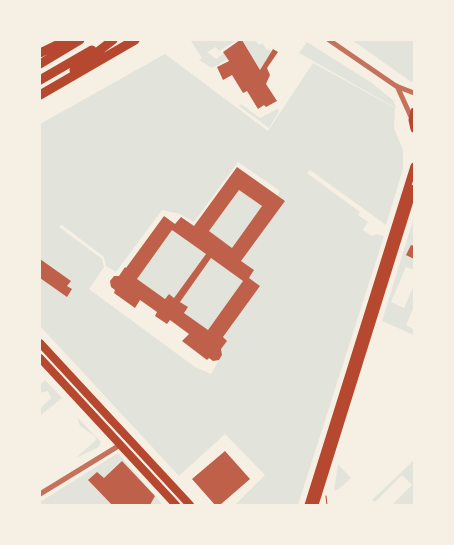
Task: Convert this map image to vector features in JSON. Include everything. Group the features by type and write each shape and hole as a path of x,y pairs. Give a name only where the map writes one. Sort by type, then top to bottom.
{"highway":[{"path":"40,49 55,40"},
{"path":"40,54 67,40"},
{"path":"40,64 80,40"},
{"path":"40,80 111,40"},
{"path":"42,94 111,40"},
{"path":"42,94 135,40"}],"main road":[{"path":"414,110 412,120 414,129"},
{"path":"308,505 414,166"},
{"path":"315,505 414,188"},
{"path":"40,343 190,505"},
{"path":"40,358 176,505"}],"street":[{"path":"329,40 396,86 414,93"},
{"path":"396,86 405,101 412,120"},
{"path":"40,494 120,445"}],"shaded area":[{"path":"237,40 219,51 216,47 207,52 216,59 224,53 228,59 212,68 199,60 202,58 191,41"},
{"path":"255,40 259,45 262,43 267,50 270,49 272,52 260,70 243,41"},
{"path":"352,40 414,40 414,83 410,81"},
{"path":"307,42 372,83 394,101 396,108 299,53"},
{"path":"165,54 268,131 313,63 395,108 394,128 403,150 403,169 386,225 310,170 307,173 360,212 358,215 368,222 363,230 372,236 376,234 384,236 298,505 235,505 265,475 225,434 179,476 40,326 40,124","holes":["238,162 280,191 241,261 254,270 249,278 260,286 223,337 227,341 221,349 222,355 211,374 195,367 89,289 104,267 102,259 59,227 62,225 104,257 106,266 116,272 162,210 180,214 194,222"]},
{"path":"241,104 260,118 277,109 279,111 269,128 239,106"},
{"path":"239,190 262,206 232,248 209,231"},
{"path":"414,217 414,270 406,267 391,302 404,308 414,285 414,307 406,325 414,330 414,335 382,321"},
{"path":"172,230 206,254 174,298 169,294 165,299 137,279"},
{"path":"211,258 243,281 208,330 184,313 188,307 180,302"},
{"path":"45,380 62,398 41,415 40,409 51,398 48,391 40,393 40,385"},
{"path":"77,417 101,442 99,447 76,458 96,440 95,436 80,426"},
{"path":"118,453 163,505 40,505 40,502"},
{"path":"414,460 414,505 392,505 412,485 402,475 375,502 372,500"},
{"path":"338,464 351,478 334,491"}],"building":[{"path":"242,40 260,70 273,49 278,52 267,68 270,75 266,84 277,101 266,107 264,105 258,109 247,91 243,93 232,75 223,80 217,67 229,61 223,52"},
{"path":"237,167 285,201 241,261 254,270 249,278 260,286 223,337 227,341 221,349 222,355 219,360 213,361 209,358 207,360 182,341 189,334 170,320 167,324 155,316 157,312 140,300 135,308 114,293 115,290 111,287 110,281 114,276 119,276 126,268 164,216 175,224 181,217 194,226","holes":["239,190 262,206 232,248 209,231","172,230 206,254 174,298 169,294 165,299 137,279","211,258 243,281 208,330 184,313 188,307 180,302"]},
{"path":"411,245 414,246 414,259 406,255"},
{"path":"40,259 71,281 67,286 72,289 67,297 40,278"},
{"path":"225,451 250,479 220,505 215,505 192,479"},
{"path":"122,461 155,496 150,505 112,505 88,480 97,472 104,478"}]}
